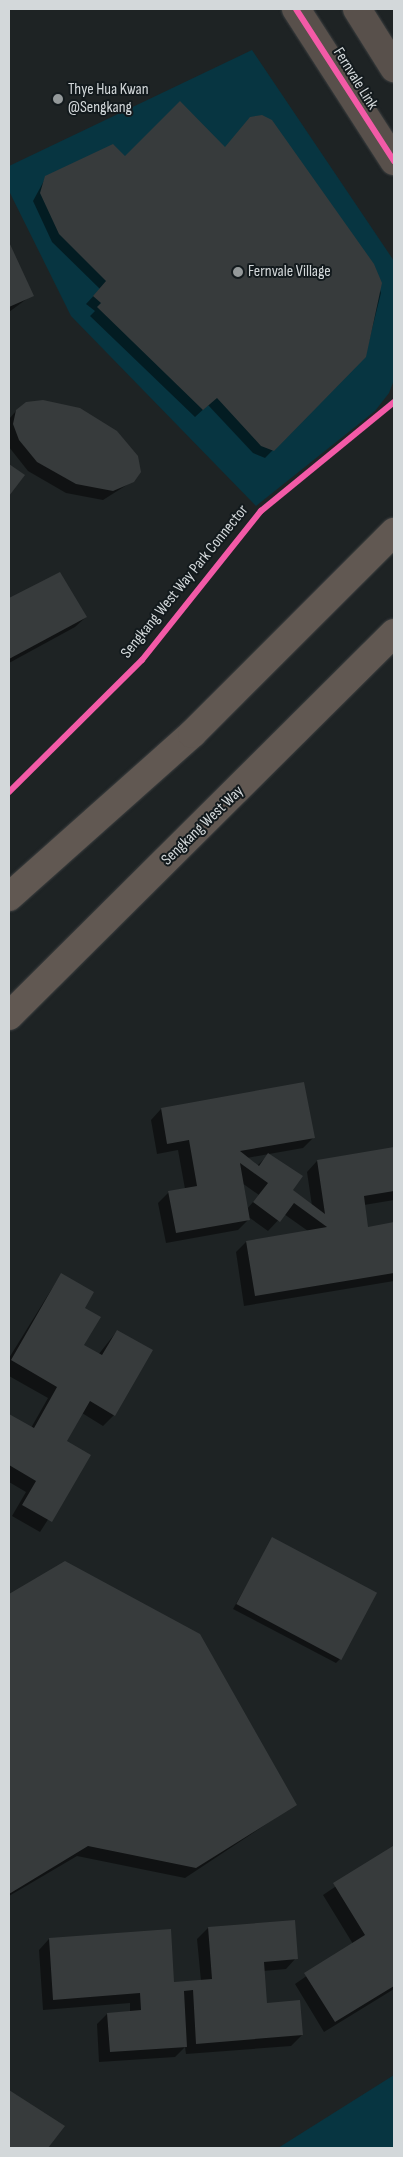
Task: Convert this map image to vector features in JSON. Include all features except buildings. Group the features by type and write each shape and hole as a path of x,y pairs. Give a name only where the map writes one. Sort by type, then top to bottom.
{"main road":[{"path":"9,897 199,728 394,532"},
{"name":"Sengkang West Way","path":"9,1016 394,633"}],"street":[{"name":"Fernvale Link","path":"296,9 394,161"},
{"path":"357,9 394,68"}],"shaded area":[{"name":"Fernvale Village","path":"252,50 394,261 394,380 389,393 375,411 256,506 71,316 9,191 9,166"},
{"path":"394,2075 394,2148 278,2148"}],"cycle path":[{"path":"296,9 394,161"},
{"name":"Sengkang West Way Park Connector","path":"9,792 142,660 261,511 394,402"}],"place":[{"name":"Thye Hua Kwan @Sengkang","path":"58,99"},
{"name":"Fernvale Village","path":"238,272"}]}
